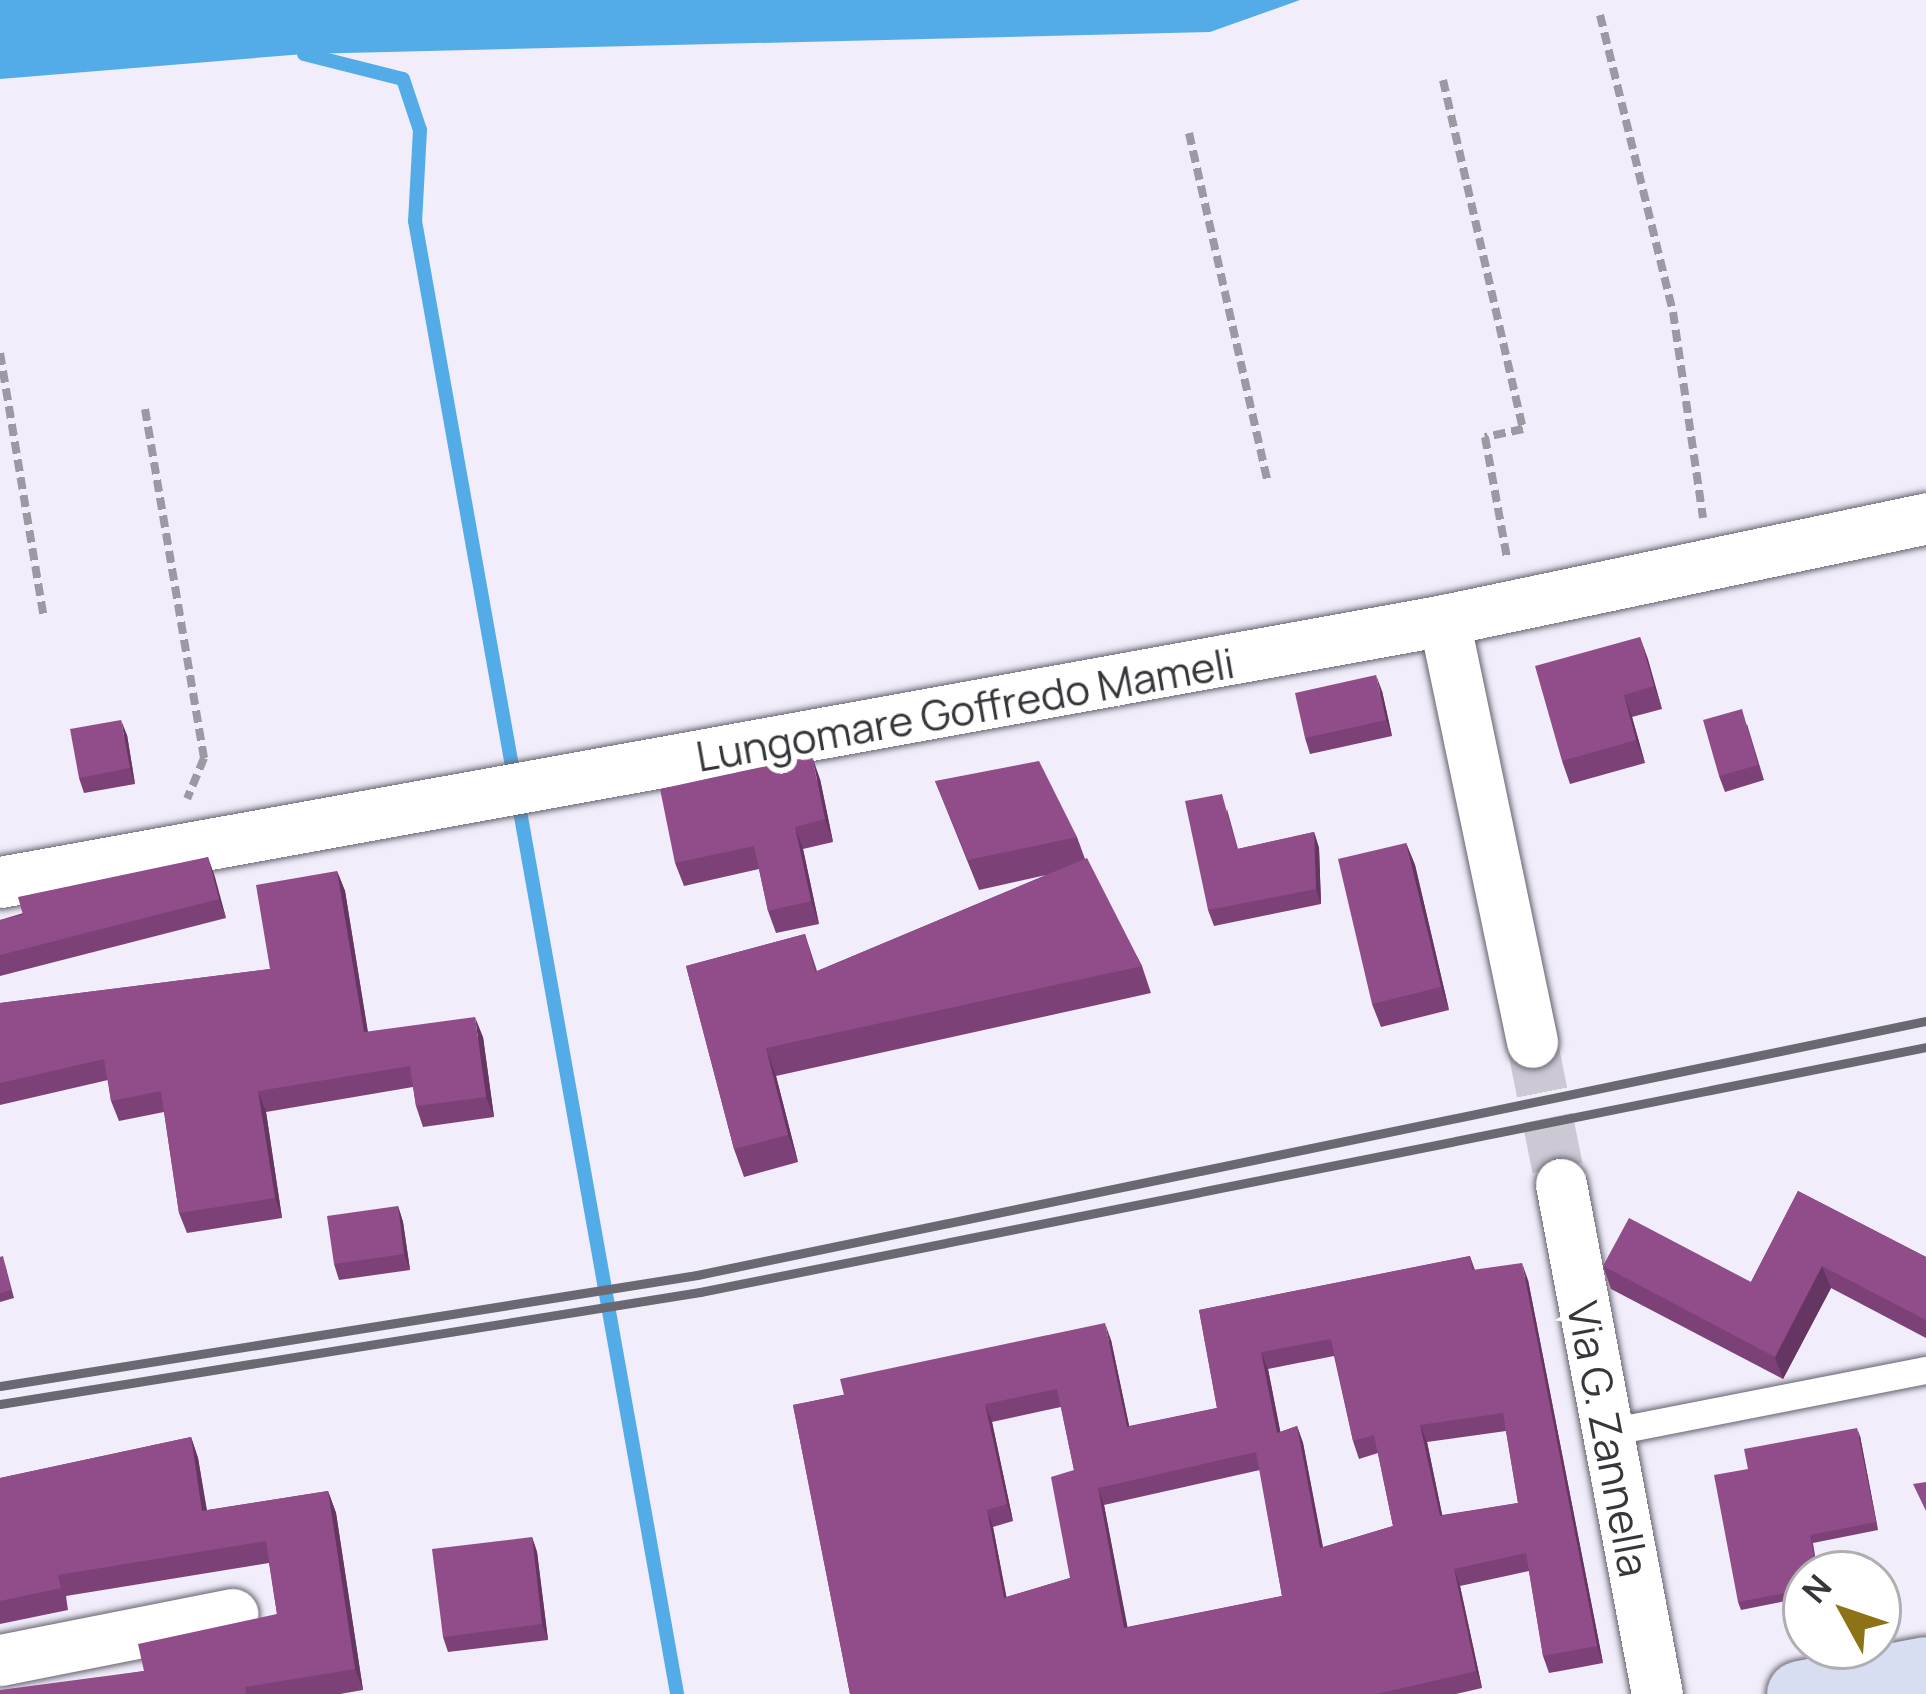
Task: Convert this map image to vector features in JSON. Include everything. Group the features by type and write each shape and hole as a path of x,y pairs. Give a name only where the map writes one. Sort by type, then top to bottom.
{"main road":[{"path":"1800,1694 1926,1670"}],"street":[{"name":"Lungomare Goffredo Mameli","path":"0,882 1444,620 1926,518"},
{"path":"1444,620 1532,1042"},
{"name":"Via G. Zannella","path":"1561,1184 1657,1694"},
{"path":"0,1660 232,1614"}],"lane":[{"path":"1609,1432 1926,1370"}],"path":[{"path":"1600,15 1673,312 1703,519"},
{"path":"1443,80 1523,430 1485,437 1508,561"},
{"path":"1189,133 1268,483"},
{"path":"0,352 44,618"},
{"path":"145,409 204,758 187,799"}],"water":[{"path":"0,0 1300,0 1210,32 304,54 0,79"}],"building":[{"path":"1640,637 1654,686 1624,695 1636,740 1562,761 1535,666"},
{"path":"1376,675 1386,720 1305,738 1295,693"},
{"path":"1742,709 1758,765 1719,776 1703,720"},
{"path":"121,720 130,768 79,778 70,729"},
{"path":"812,756 825,819 795,827 811,901 768,911 754,846 675,863 660,789"},
{"path":"1039,761 1077,837 968,860 935,781"},
{"path":"1222,794 1237,849 1314,832 1316,889 1208,910 1185,801"},
{"path":"1406,843 1441,987 1372,1004 1338,859"},
{"path":"208,857 219,899 0,955 0,920 23,915 18,897"},
{"path":"1087,858 1142,966 766,1048 788,1135 734,1149 686,966 805,934 815,972"},
{"path":"337,871 364,1032 475,1017 486,1097 416,1106 410,1066 258,1091 275,1198 179,1213 161,1091 111,1101 104,1059 0,1083 0,1003 270,969 256,885"},
{"path":"1798,1191 1926,1257 1926,1320 1822,1266 1775,1357 1603,1266 1629,1218 1751,1282"},
{"path":"398,1206 404,1254 334,1264 327,1216"},
{"path":"1470,1256 1472,1270 1522,1263 1597,1646 1543,1656 1526,1553 1454,1569 1476,1671 1377,1694 850,1694 793,1405 844,1395 840,1379 1105,1323 1127,1427 1217,1408 1199,1310","holes":["1331,1339 1353,1441 1374,1435 1393,1526 1320,1548 1297,1426 1277,1433 1261,1352","1057,1389 1074,1470 1051,1477 1070,1578 1004,1598 987,1510 1007,1504 985,1404","1503,1413 1518,1503 1440,1516 1420,1425","1256,1452 1282,1596 1124,1628 1098,1488"]},
{"path":"0,1257 11,1290 0,1293"},
{"path":"1857,1428 1876,1522 1810,1535 1813,1550 1782,1550 1782,1594 1738,1602 1714,1475 1748,1469 1744,1449"},
{"path":"191,1437 202,1511 328,1491 355,1669 245,1687 246,1694 0,1694 0,1690 144,1671 138,1644 277,1614 266,1541 58,1575 61,1588 0,1601 0,1478"},
{"path":"1926,1482 1926,1511 1913,1484"},
{"path":"532,1537 542,1624 443,1637 432,1549"}],"waterway":[{"path":"304,54 403,79 420,130 415,221 677,1694"}],"tunnel":[{"path":"1532,1042 1561,1184"}],"railway":[{"path":"0,1386 697,1275 1926,1021"},
{"path":"0,1404 700,1292 1926,1047"}]}
